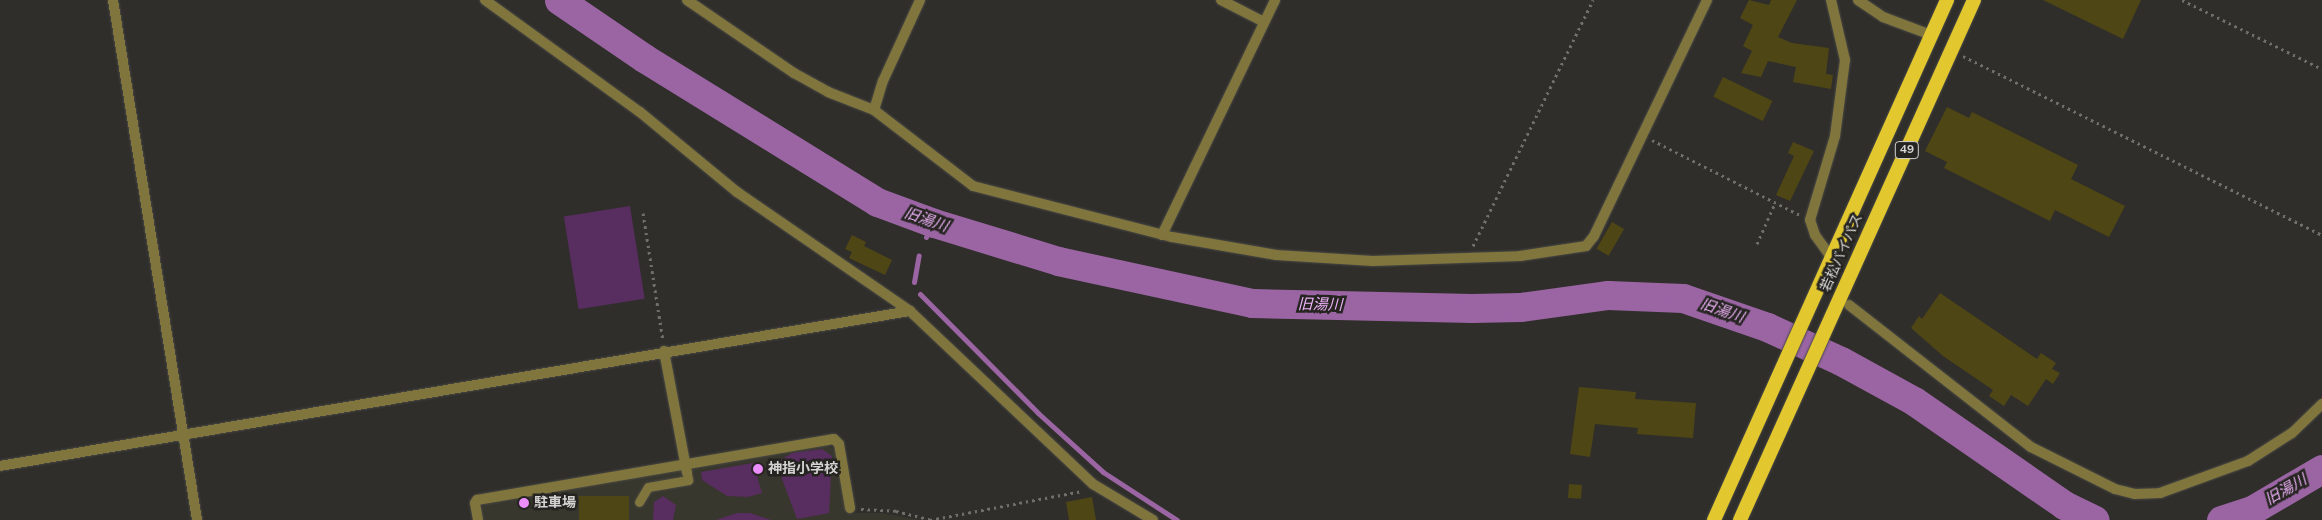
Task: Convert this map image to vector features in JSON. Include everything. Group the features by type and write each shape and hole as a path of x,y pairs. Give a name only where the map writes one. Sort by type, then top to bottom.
{"highway":[{"name":"若松バイパス","path":"1714,520 1947,0"},
{"name":"若松バイパス","path":"1740,520 1844,303 1974,0"}],"street":[{"path":"113,0 197,520"},
{"path":"485,0 640,112 737,192 910,311 1094,484 1153,520"},
{"path":"687,0 794,73 828,92 874,110 973,186 1162,235 1276,255 1373,261 1520,256 1586,246 1594,236 1707,0"},
{"path":"874,110 883,81 920,0"},
{"path":"1222,0 1264,22"},
{"path":"1162,235 1275,0"},
{"path":"1831,0 1845,60 1835,136 1810,220 1816,235 1831,257"},
{"path":"1858,0 1883,17 1931,35"},
{"path":"1844,303 2031,447 2115,489 2135,494 2160,493 2248,461 2292,433 2322,404"},
{"path":"0,466 664,351 910,311"},
{"path":"664,351 687,473"},
{"path":"478,520 474,503 477,500 685,462 834,439 839,444 850,508"}],"lane":[{"path":"638,502 648,487 688,480 687,473"}],"path":[{"path":"1467,258 1593,0"},
{"path":"2182,0 2322,69"},
{"path":"1952,50 2322,235"},
{"path":"1642,135 1810,220"},
{"path":"1756,244 1775,203"},
{"path":"643,212 664,351"},
{"path":"850,508 880,509 931,520 1069,495 1094,484"}],"shaded area":[{"path":"630,206 645,299 579,309 564,216"},
{"name":"神指小学校","path":"828,445 835,450 847,513 881,513 920,520 483,520 480,510 487,501"},
{"path":"822,449 832,456 829,513 797,519 779,471 779,461 792,453"},
{"path":"753,463 762,493 748,497 727,496 702,480 701,472"},
{"path":"663,496 676,505 673,520 653,520 654,502"},
{"path":"737,513 750,513 771,520 716,520"}],"building":[{"path":"1749,0 1769,5 1771,0 1797,0 1778,37 1792,43 1829,48 1826,74 1833,75 1831,89 1793,82 1796,67 1768,61 1761,77 1741,73 1752,51 1743,46 1753,25 1740,18"},
{"path":"2043,0 2141,0 2123,39"},
{"path":"1723,77 1772,101 1763,121 1713,97"},
{"path":"1947,107 1969,118 1972,112 2078,165 2071,179 2125,206 2109,237 2055,210 2050,221 1944,168 1947,162 1925,151"},
{"path":"1793,142 1814,151 1790,201 1776,195 1794,156 1788,153"},
{"path":"1612,222 1624,229 1609,256 1596,249"},
{"path":"852,235 866,242 864,246 892,260 885,275 849,258 852,252 845,249"},
{"path":"1940,293 2037,359 2041,353 2056,363 2052,369 2060,373 2053,384 2046,379 2028,406 2011,395 2004,406 1989,396 1993,390 1943,356 1911,328 1919,316 1922,319"},
{"path":"1579,387 1636,392 1635,399 1696,403 1693,438 1637,434 1638,428 1595,424 1590,457 1570,454"},
{"path":"1569,484 1582,485 1581,499 1568,498"},
{"path":"579,496 629,496 629,520 579,520"},
{"path":"1092,497 1096,520 1069,520 1066,502"}],"waterway":[{"name":"旧湯川","path":"559,0 644,58 877,202 934,223 1058,261 1252,303 1472,308 1520,307 1608,295 1683,298 1767,327 1841,361 1914,401 2064,505 2095,520"},
{"path":"926,237 932,223"},
{"path":"914,282 919,255"},
{"path":"920,294 1038,413 1103,472 1177,520"},
{"name":"旧湯川","path":"2221,520 2252,510 2322,469"}],"place":[{"name":"神指小学校","path":"758,469"},
{"name":"駐車場","path":"524,503"}]}
